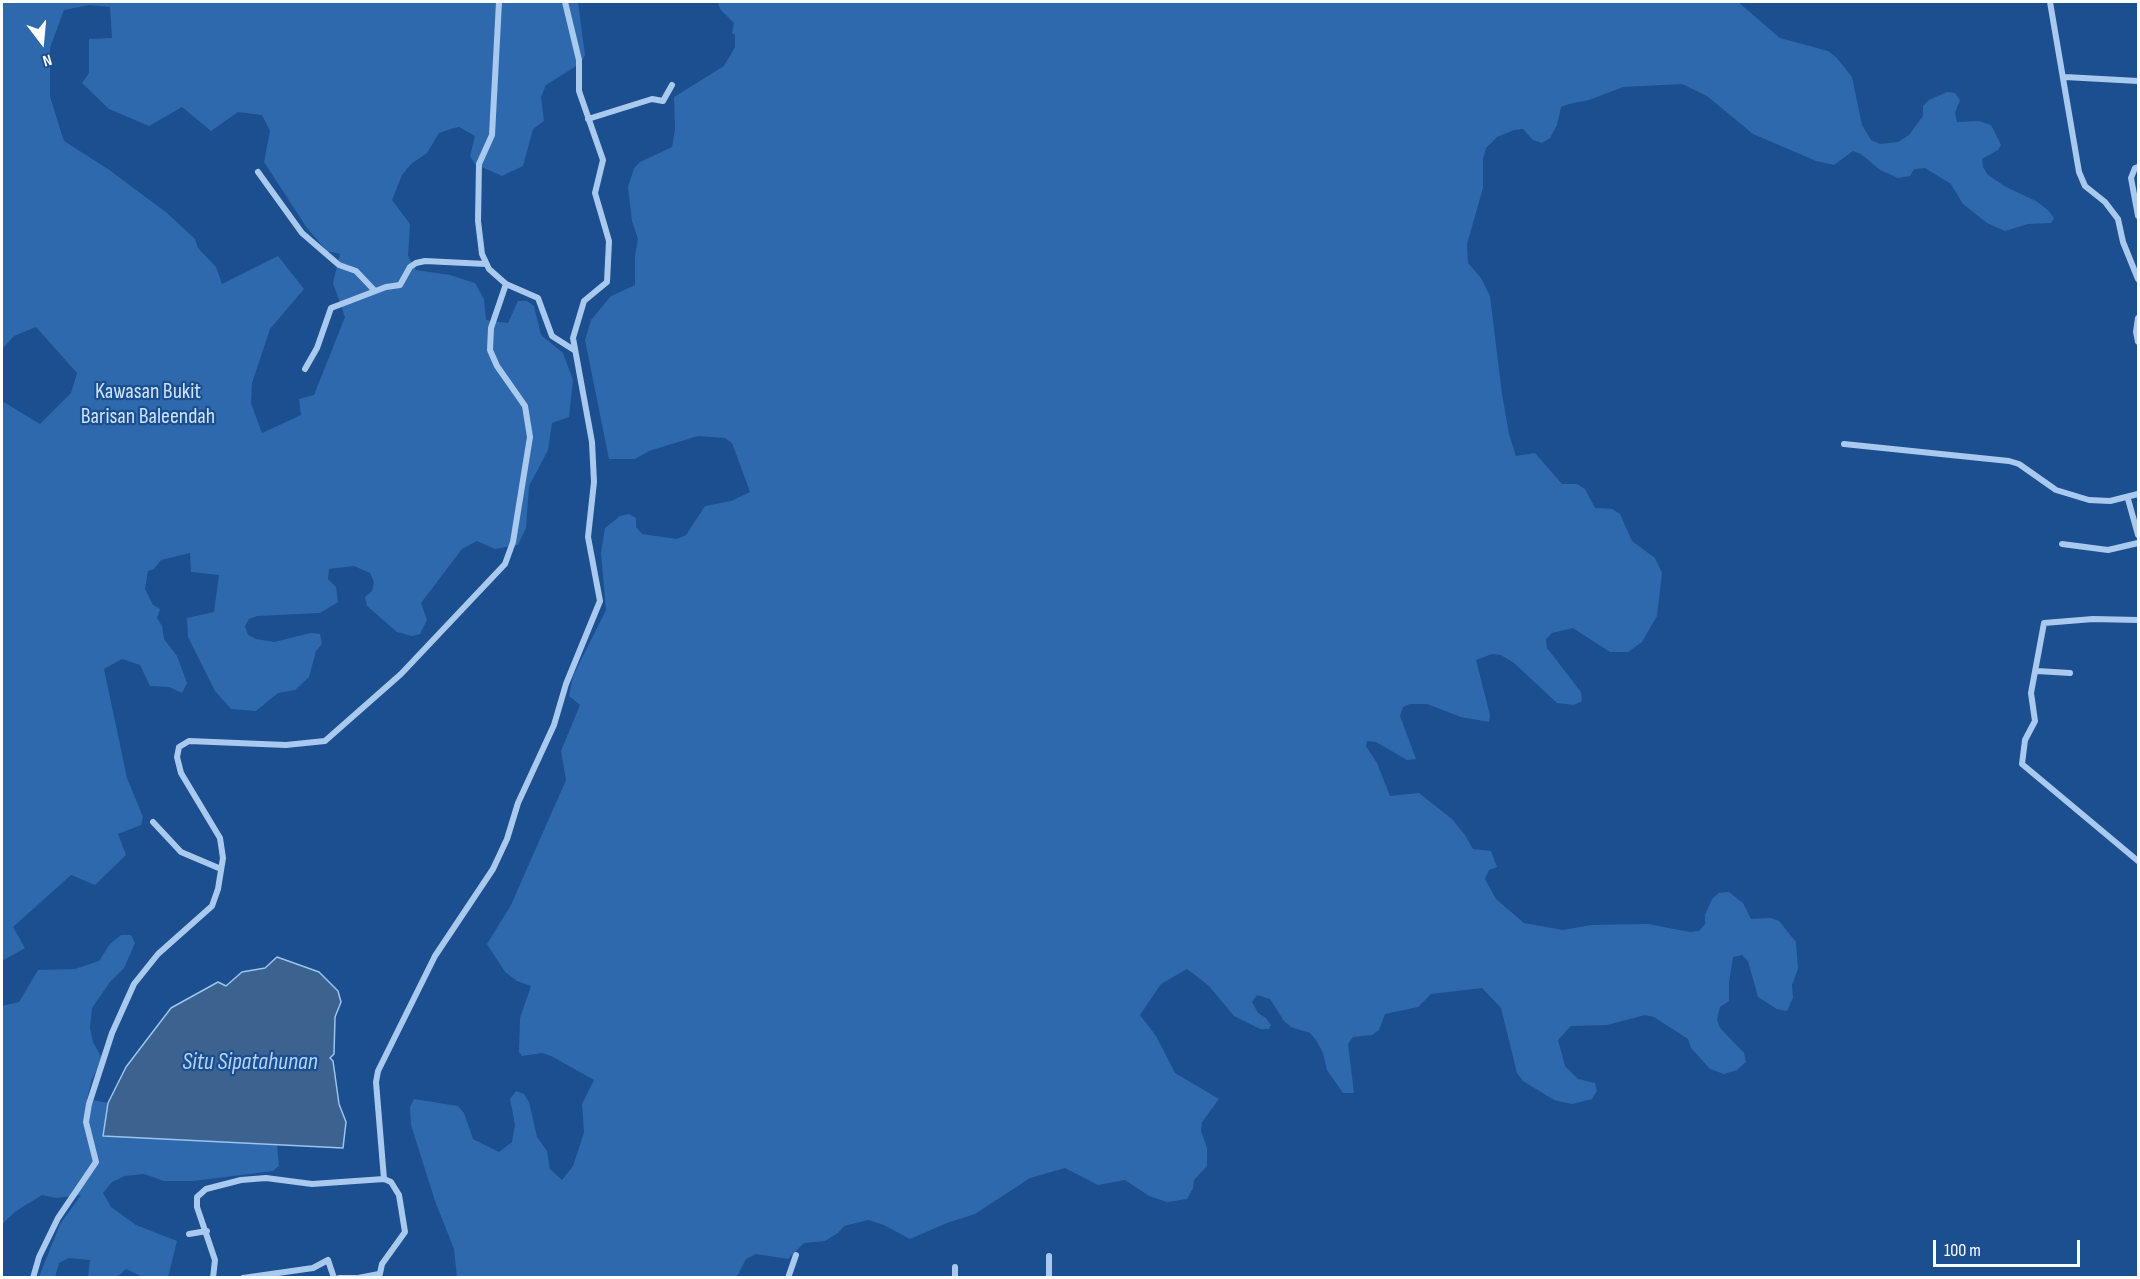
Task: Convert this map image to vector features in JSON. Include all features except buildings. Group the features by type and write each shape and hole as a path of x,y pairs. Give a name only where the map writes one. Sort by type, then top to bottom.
{"street":[{"path":"499,2 492,135 482,153 479,171 477,221 486,264 506,284 538,298 552,336 574,350"},
{"path":"384,1179 376,1082 378,1071 435,956 493,868 507,839 518,803 554,725 566,684 600,601 588,537 594,482 592,442 583,386 574,350 574,333 584,302 592,293 604,287 609,272 609,237 595,193 603,160 579,91 579,60 565,2"},
{"path":"2050,2 2065,77 2079,172 2085,186 2105,202 2118,219 2122,242 2139,279"},
{"path":"2065,77 2139,81"},
{"path":"588,119 652,99 663,101 672,86"},
{"path":"2139,167 2135,168 2131,178 2139,216"},
{"path":"258,172 302,233 339,265 356,271 375,291"},
{"path":"305,369 317,348 329,310 375,291 400,285 410,267 416,263 425,261 486,264"},
{"path":"33,1278 39,1257 54,1226 96,1162 86,1122 89,1104 112,1033 134,984 158,954 212,906 223,858 220,838 181,773 177,757 179,747 189,741 286,745 326,741 401,674 505,564 513,542 530,437 525,406 496,366 490,350 491,328 506,284"},
{"path":"2139,318 2136,332 2139,342"},
{"path":"1844,444 2009,461 2019,464 2056,490 2089,500 2128,499 2139,494"},
{"path":"2128,499 2139,535"},
{"path":"2062,544 2108,550 2139,543"},
{"path":"2139,620 2093,619 2045,622 2031,693 2035,720 2025,740 2022,764 2139,861"},
{"path":"2037,671 2070,673"},
{"path":"153,822 181,852 221,869"},
{"path":"213,1278 215,1260 196,1202 197,1197 206,1189 241,1180 266,1178 312,1184 384,1179 397,1187 405,1232 382,1264 379,1276 339,1278"},
{"path":"189,1234 207,1231"},
{"path":"788,1278 796,1255"},
{"path":"1049,1256 1049,1278"},
{"path":"243,1278 313,1268 328,1260 334,1278"},
{"path":"955,1267 955,1278"}],"green space":[{"name":"Kawasan Bukit Barisan Baleendah","path":"2,2 578,2 585,55 581,63 546,85 541,97 544,121 533,129 523,166 502,176 475,164 470,156 475,136 459,127 454,128 439,133 427,153 411,164 402,175 392,200 410,224 408,256 416,270 450,275 475,283 484,299 486,320 508,323 518,301 527,301 534,306 541,335 563,353 573,380 569,417 552,423 548,450 529,486 526,528 518,545 495,549 477,541 462,549 421,603 427,620 420,634 412,636 397,632 367,606 365,597 372,591 374,582 370,573 354,566 329,569 328,579 336,587 338,602 320,613 257,616 249,619 245,626 248,635 256,639 274,642 311,633 320,634 322,644 316,651 309,677 295,690 278,693 256,711 231,709 215,691 188,637 187,618 214,612 219,575 191,572 190,553 161,560 154,569 148,571 145,589 153,605 160,609 157,618 162,626 164,639 177,656 187,683 182,693 169,687 150,686 140,665 122,659 104,669 127,778 143,817 141,825 118,834 126,855 95,885 71,875 13,927 25,948 2,961 2,401 40,424 71,393 77,373 36,327 14,336 2,349","holes":["89,5 110,7 112,38 89,39 89,73 82,83 109,109 149,126 182,107 211,131 238,112 262,115 270,131 264,162 307,228 327,251 340,254 333,283 345,317 314,395 299,399 301,415 262,433 251,403 252,383 270,329 304,289 278,256 222,284 216,267 198,248 195,239 167,213 108,169 64,141 50,97 50,48 64,10"]},
{"path":"718,2 1738,2 1780,38 1828,51 1836,57 1852,77 1862,125 1871,140 1880,144 1898,142 1909,135 1923,116 1923,106 1929,100 1947,92 1955,93 1960,100 1955,113 1957,122 1979,121 1991,125 2001,145 1998,150 1982,159 1983,167 1988,175 2006,187 2036,201 2048,210 2054,218 2051,223 2028,224 2005,231 1987,223 1963,204 1951,184 1925,168 1914,169 1910,176 1898,178 1880,170 1861,154 1853,151 1834,165 1816,161 1753,134 1707,96 1682,84 1623,87 1589,100 1561,107 1557,125 1550,138 1542,143 1533,140 1523,129 1514,130 1497,137 1486,148 1483,159 1483,188 1467,244 1468,263 1481,278 1490,296 1502,394 1509,434 1516,456 1535,453 1562,484 1577,484 1585,489 1595,508 1612,509 1620,514 1632,541 1655,558 1662,573 1657,616 1642,642 1628,652 1610,652 1573,628 1552,633 1546,639 1547,648 1581,692 1582,701 1574,705 1557,703 1514,663 1501,655 1492,654 1476,660 1490,715 1489,722 1461,717 1427,704 1410,704 1403,707 1400,716 1416,759 1407,760 1376,742 1367,741 1366,746 1377,763 1390,796 1419,793 1452,819 1473,849 1491,851 1497,867 1489,870 1485,879 1496,899 1524,923 1563,930 1591,925 1648,924 1690,932 1699,931 1705,924 1705,915 1712,899 1719,893 1729,892 1743,903 1751,919 1771,918 1779,921 1796,942 1798,969 1792,985 1793,998 1787,1011 1777,1009 1758,997 1748,961 1742,955 1733,957 1729,1001 1720,1007 1717,1020 1720,1028 1744,1053 1746,1062 1737,1070 1724,1074 1710,1069 1691,1048 1688,1039 1654,1017 1645,1015 1607,1025 1571,1026 1558,1040 1565,1066 1578,1079 1595,1083 1597,1091 1592,1099 1572,1104 1554,1100 1523,1081 1517,1073 1501,1008 1482,988 1431,994 1418,1007 1385,1014 1379,1030 1372,1035 1353,1037 1348,1044 1354,1093 1343,1093 1327,1070 1323,1053 1316,1040 1310,1033 1291,1027 1284,1021 1270,999 1257,995 1252,1002 1258,1013 1271,1025 1269,1029 1260,1029 1234,1016 1209,986 1187,969 1161,984 1140,1015 1156,1036 1175,1073 1219,1099 1202,1122 1201,1131 1207,1148 1207,1166 1194,1180 1193,1188 1187,1199 1167,1202 1149,1196 1125,1180 1098,1185 1065,1168 1030,1178 975,1214 910,1239 884,1225 868,1220 844,1226 825,1241 804,1243 788,1259 756,1254 746,1259 736,1278 457,1277 454,1249 435,1201 411,1125 410,1107 414,1099 458,1106 464,1113 473,1139 499,1152 512,1142 515,1125 510,1099 516,1091 524,1094 529,1102 537,1137 547,1151 550,1169 562,1180 573,1166 584,1132 582,1104 594,1080 542,1053 522,1056 519,1052 520,1018 531,986 517,981 505,972 487,944 511,905 566,780 561,751 580,705 569,696 573,676 606,610 601,553 605,528 620,516 629,514 636,518 636,527 642,534 677,539 686,535 705,506 731,501 750,492 732,443 725,438 698,436 649,451 635,459 609,459 585,340 591,320 611,296 635,285 635,256 638,239 632,221 628,187 634,168 640,162 672,147 675,130 674,97 724,66 735,47 735,35 732,33 734,23 720,9"},
{"path":"121,935 131,935 135,943 124,968 110,982 92,1008 90,1028 93,1042 103,1060 92,1079 87,1099 108,1103 103,1136 277,1145 279,1166 273,1171 193,1181 164,1181 144,1174 125,1176 112,1182 103,1193 111,1207 136,1225 177,1241 168,1277 143,1277 126,1269 117,1277 88,1277 90,1260 69,1258 59,1263 55,1277 39,1277 60,1224 81,1195 56,1198 42,1195 16,1211 2,1224 2,1006 19,1002 38,970 75,969 99,961 110,944"}],"water":[{"name":"Situ Sipatahunan","path":"277,957 319,972 338,991 341,1002 335,1017 334,1054 330,1058 333,1061 339,1104 346,1122 343,1148 103,1136 108,1103 126,1067 171,1008 218,982 226,986 242,972 265,968"}]}
